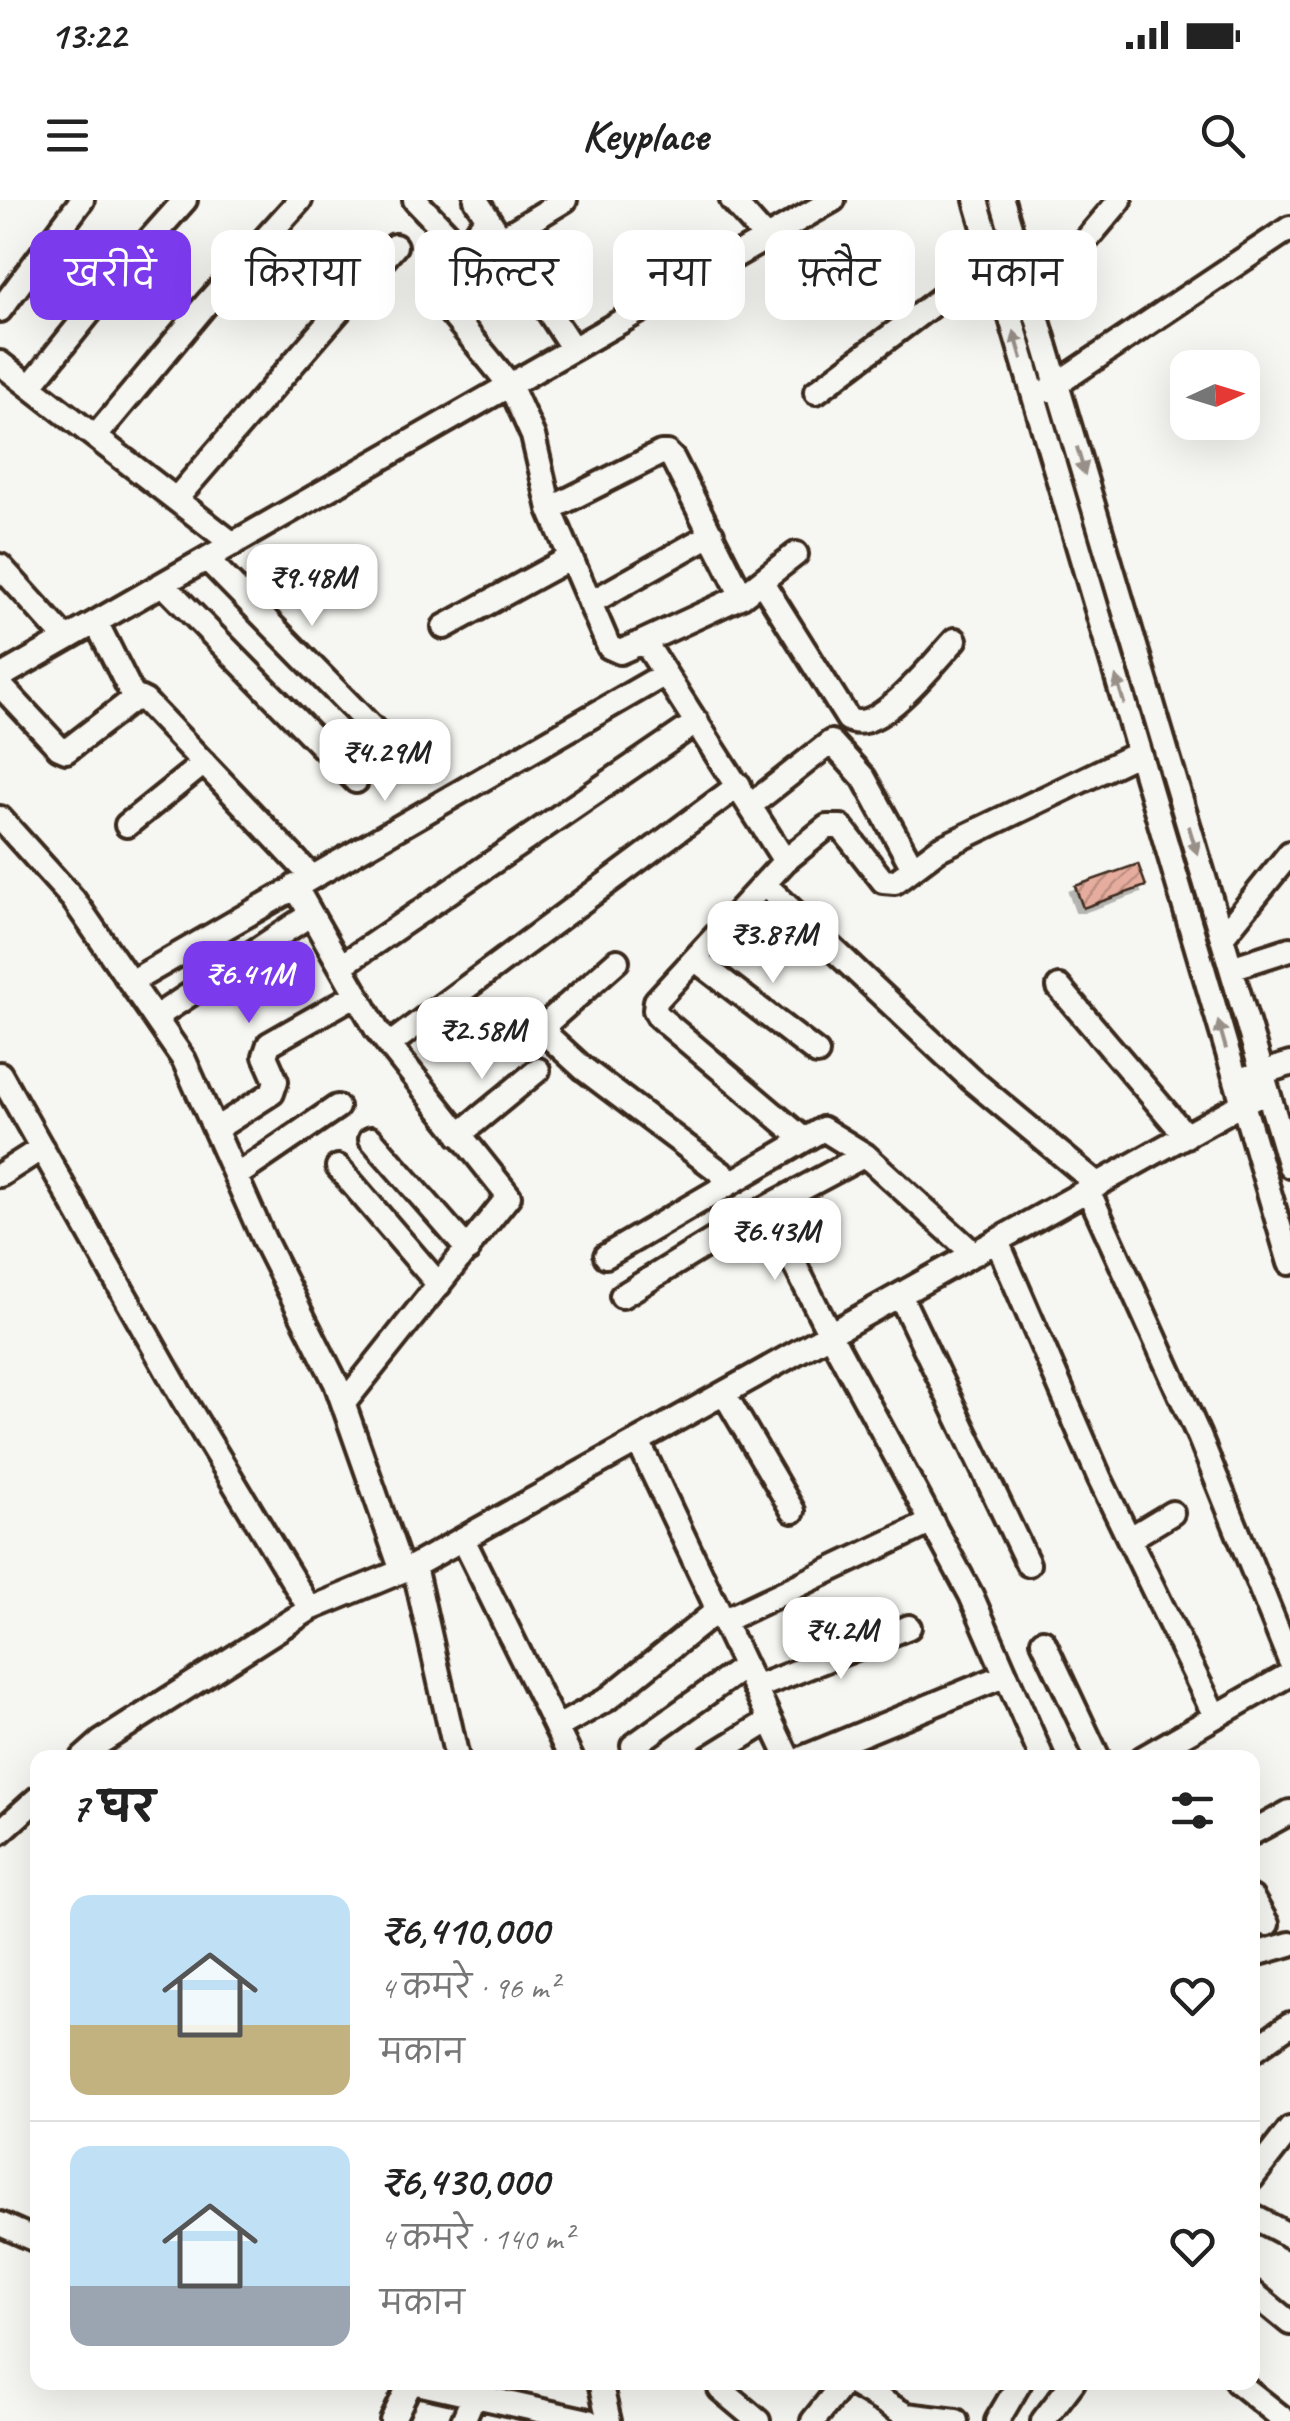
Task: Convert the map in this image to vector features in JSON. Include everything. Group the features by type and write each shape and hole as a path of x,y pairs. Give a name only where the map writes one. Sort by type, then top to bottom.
{"street":[{"path":"0,310 82,200"},
{"path":"31,385 185,200"},
{"path":"96,436 206,304 300,200"},
{"path":"415,200 444,230"},
{"path":"565,200 488,220 573,349"},
{"path":"732,200 765,237"},
{"path":"780,230 833,200"},
{"path":"976,200 985,230"},
{"path":"1002,200 1011,230"},
{"path":"1095,230 1120,200"},
{"path":"1034,400 1290,228"},
{"path":"0,677 765,239"},
{"path":"816,392 935,302"},
{"path":"176,499 331,320"},
{"path":"456,320 510,385 534,436 550,509 614,652 742,596 796,554"},
{"path":"1011,320 1290,1263"},
{"path":"1038,320 1289,1162"},
{"path":"0,362 233,544"},
{"path":"550,509 661,452 668,453 742,596"},
{"path":"590,603 712,534"},
{"path":"444,627 570,558"},
{"path":"207,559 380,736"},
{"path":"0,566 66,640"},
{"path":"762,582 854,723 862,724 889,709 954,640"},
{"path":"163,584 356,781"},
{"path":"96,622 135,700"},
{"path":"638,644 648,648 785,861"},
{"path":"132,982 665,674"},
{"path":"0,686 66,751 135,700 146,701 303,881 311,914 389,1045 507,1189 509,1196 468,1250 344,1403"},
{"path":"340,966 698,722"},
{"path":"389,1045 745,795 832,742 864,778 913,868"},
{"path":"802,1138 660,1017 656,1002 785,861 827,827 840,827 883,881 895,882 939,849 971,832 1139,754"},
{"path":"126,825 204,763"},
{"path":"1150,790 1176,782"},
{"path":"0,818 73,899 184,1060 344,1403 408,1569 455,1750"},
{"path":"1222,937 1290,853"},
{"path":"764,884 1093,1188 1290,1661"},
{"path":"156,1017 311,914"},
{"path":"1231,968 1290,949"},
{"path":"696,960 817,1053"},
{"path":"617,962 547,1024 549,1036 584,1069 732,1180"},
{"path":"1060,986 1186,1136"},
{"path":"216,1129 272,1092 276,1081 265,1056 268,1044 357,994"},
{"path":"103,1750 310,1609 408,1569 900,1296 1242,1104 1290,1064"},
{"path":"459,1135 538,1070"},
{"path":"0,1074 182,1397 310,1609"},
{"path":"1235,1081 1265,1081"},
{"path":"236,1176 337,1107"},
{"path":"606,1256 823,1129 865,1155 974,1254"},
{"path":"371,1139 468,1250"},
{"path":"0,1175 42,1148"},
{"path":"622,1296 766,1208 865,1155"},
{"path":"338,1166 439,1285"},
{"path":"766,1208 971,1594 1039,1750"},
{"path":"996,1241 1129,1539 1215,1716"},
{"path":"900,1296 1028,1564"},
{"path":"724,1393 792,1510"},
{"path":"638,1441 784,1750"},
{"path":"1129,1539 1172,1513"},
{"path":"556,1728 606,1700 721,1615 932,1522"},
{"path":"463,1539 567,1750"},
{"path":"633,1746 750,1677 909,1627"},
{"path":"1043,1641 1094,1750"},
{"path":"1157,1750 1290,1674"},
{"path":"823,1750 1006,1675"},
{"path":"722,1750 770,1720"},
{"path":"0,1832 30,1805"},
{"path":"1260,1829 1290,1812"},
{"path":"1260,1912 1267,1924"},
{"path":"1260,1953 1290,1944"},
{"path":"1260,2045 1290,2024"},
{"path":"1260,2167 1290,2128"},
{"path":"1260,2220 1290,2236"},
{"path":"0,2224 30,2237"},
{"path":"1260,2299 1290,2324"},
{"path":"392,2421 407,2390"},
{"path":"463,2421 467,2390 545,2416 588,2421"},
{"path":"602,2390 608,2421"},
{"path":"721,2390 758,2421"},
{"path":"813,2421 840,2390"},
{"path":"862,2390 906,2414 956,2421"},
{"path":"996,2421 1015,2390"},
{"path":"1043,2421 1067,2390"},
{"path":"1247,2390 1286,2421"}],"building":[{"path":"1138,864 1146,886 1083,908 1075,886"}]}
